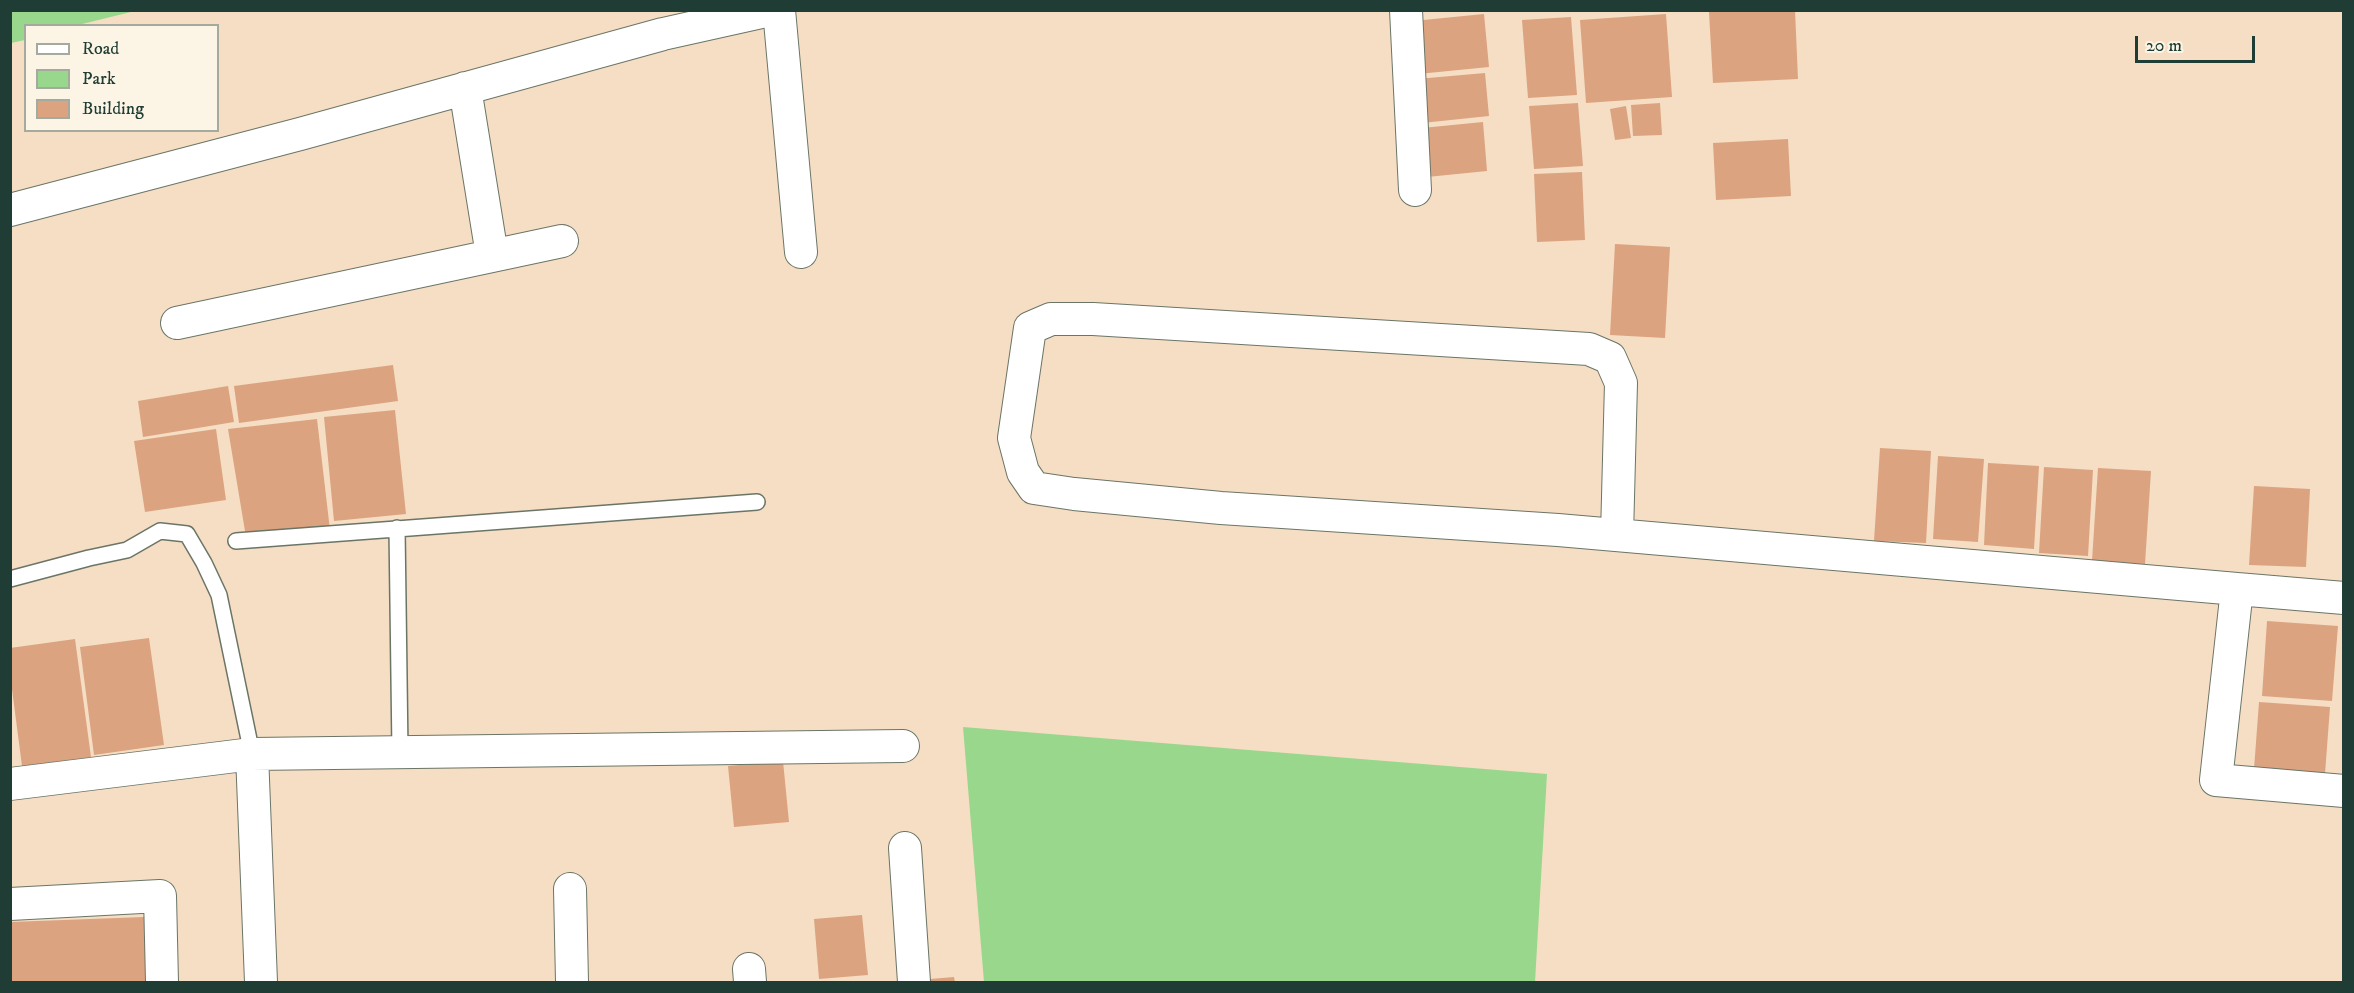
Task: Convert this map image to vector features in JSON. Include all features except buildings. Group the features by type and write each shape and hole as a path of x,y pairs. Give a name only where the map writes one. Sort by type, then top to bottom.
{"street":[{"path":"10,210 465,88 661,22 771,10"},
{"path":"779,10 801,252"},
{"path":"1406,10 1415,190"},
{"path":"465,88 492,255"},
{"path":"177,323 562,241"},
{"path":"1617,535 1621,383 1610,358 1589,350 1093,319 1051,319 1030,328 1014,438 1023,472 1034,488 1221,508 1617,535 2343,598"},
{"path":"2237,589 2216,780 2343,791"},
{"path":"10,784 252,754 903,746"},
{"path":"252,754 261,982"},
{"path":"905,848 914,982"},
{"path":"570,889 572,982"},
{"path":"10,904 160,896 162,982"}],"lane":[{"path":"236,541 757,502"},
{"path":"397,528 400,752"},
{"path":"10,579 127,550 160,531 187,534 219,595 252,754"}],"green space":[{"path":"11,10 135,10 82,24 24,24 24,40 11,43"},
{"path":"963,727 1547,774 1535,982 984,982"}]}
